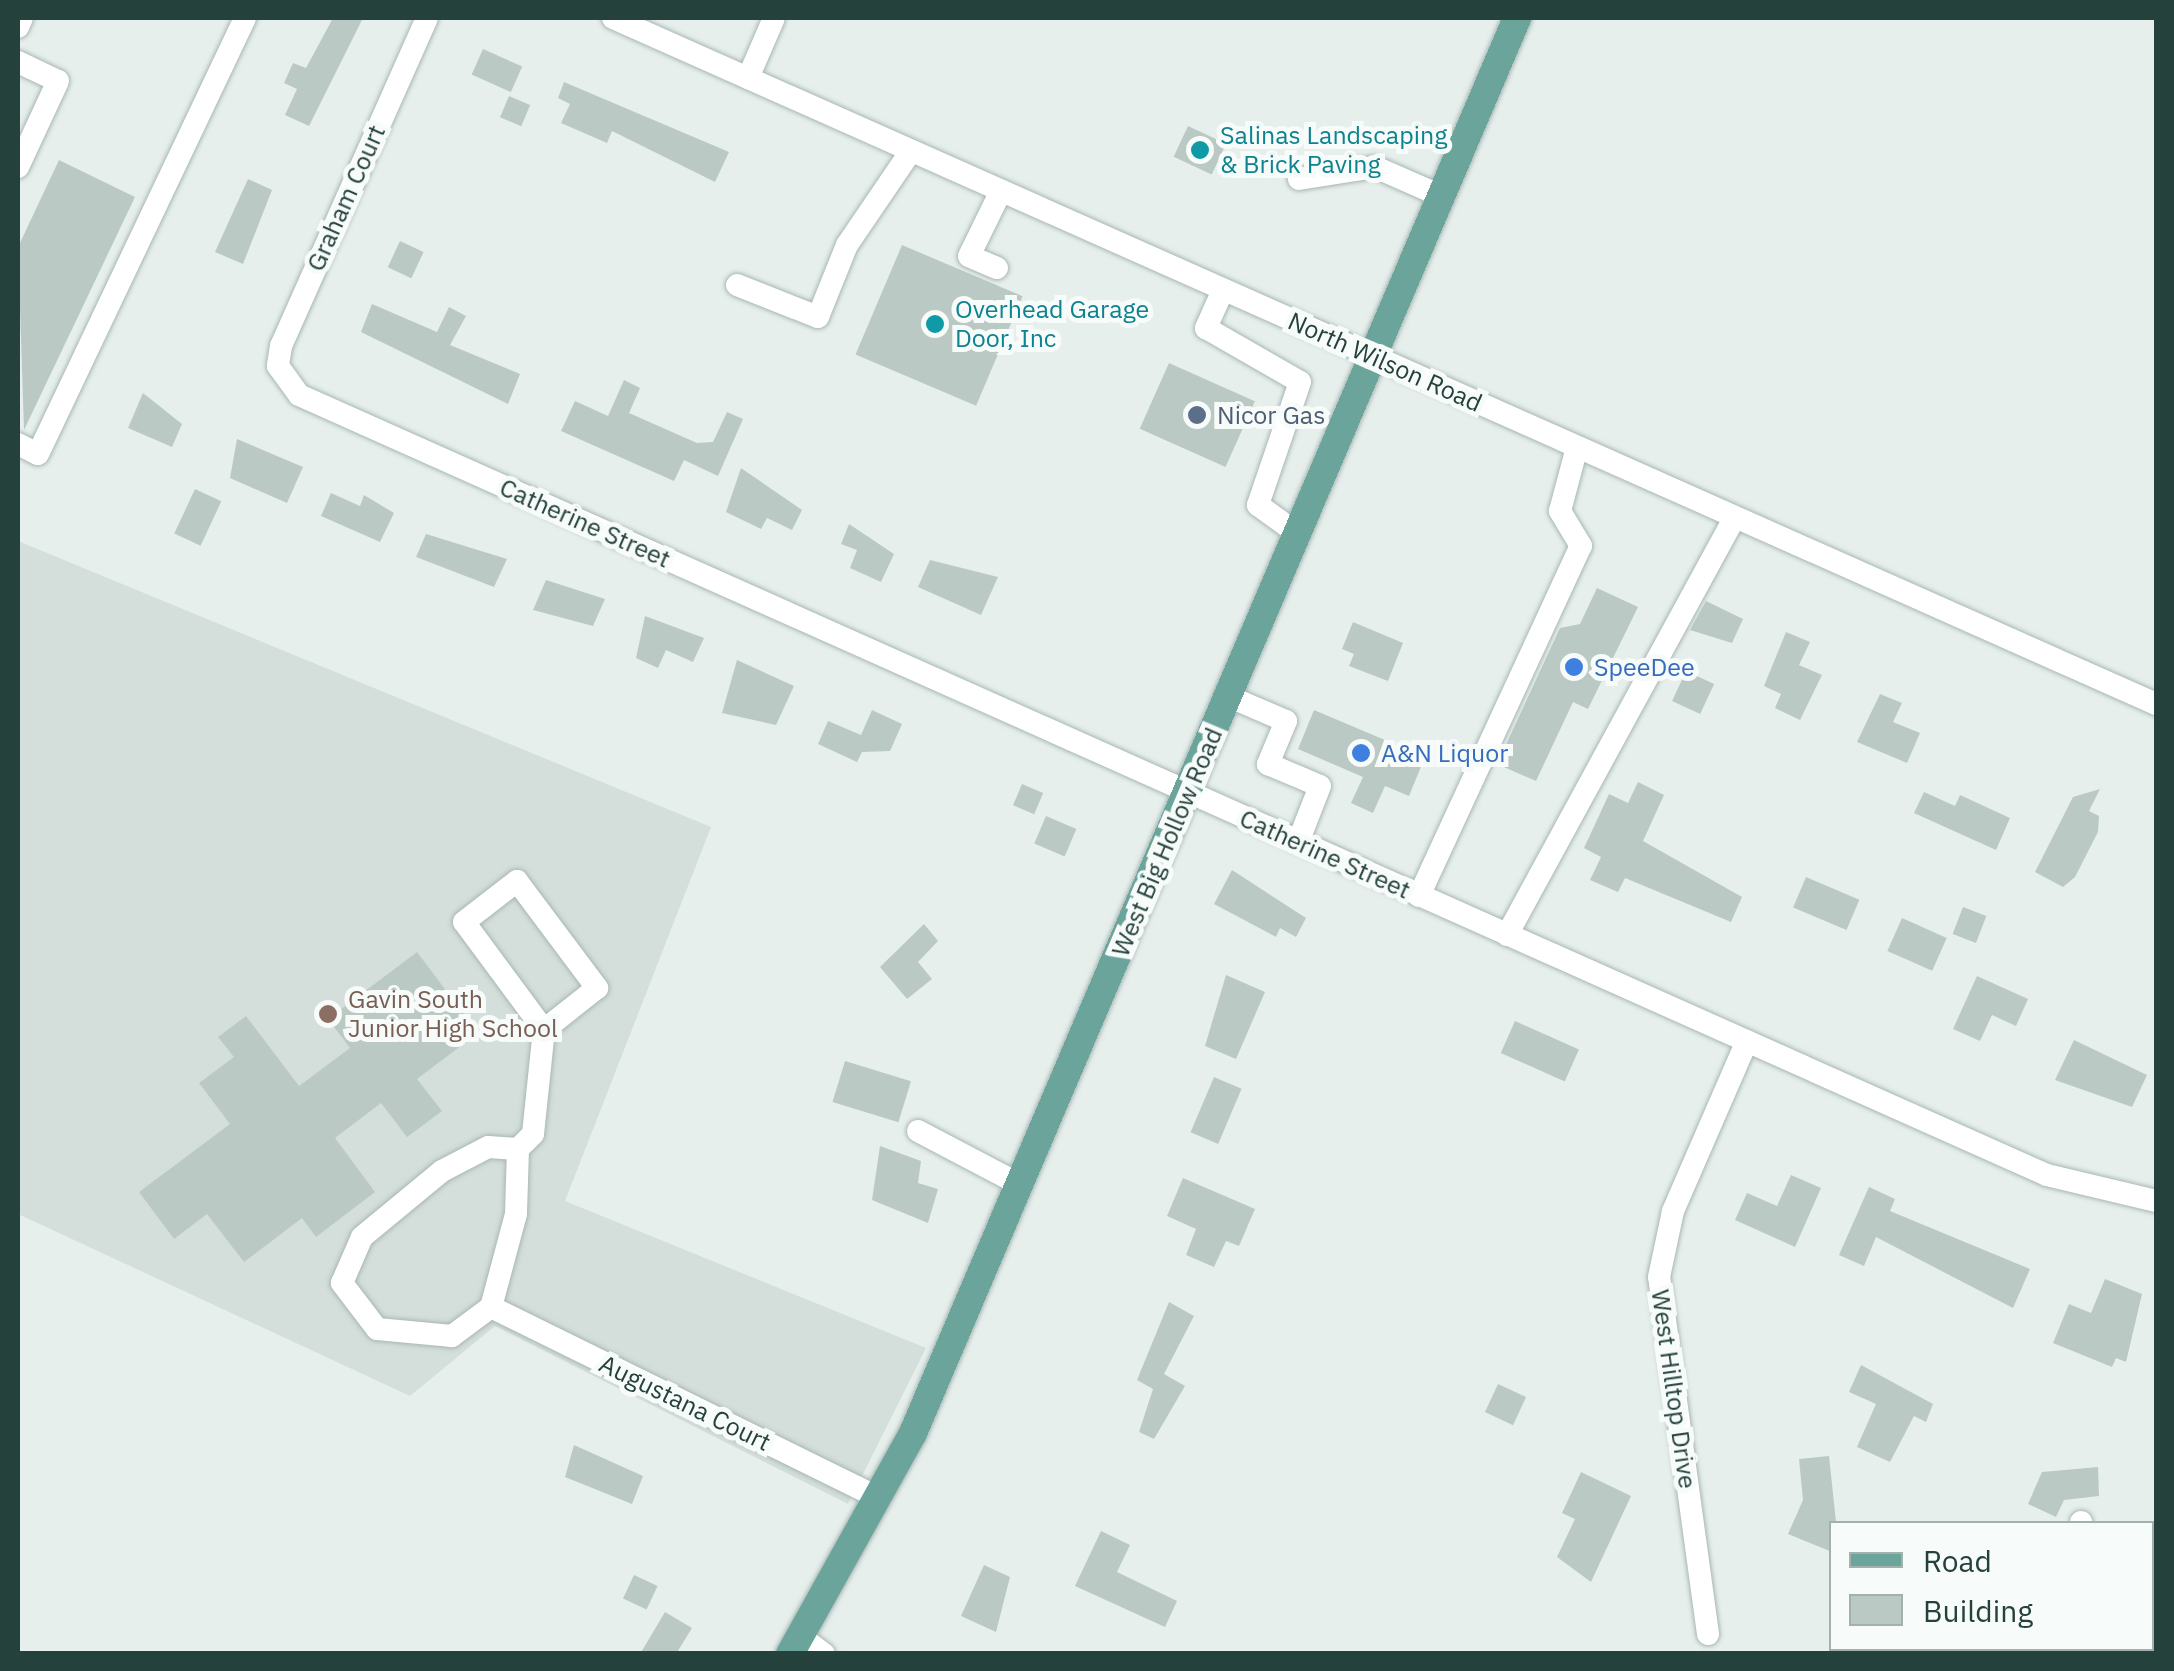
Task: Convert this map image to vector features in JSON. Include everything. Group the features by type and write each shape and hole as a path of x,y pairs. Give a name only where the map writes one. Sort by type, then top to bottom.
{"main road":[{"name":"West Big Hollow Road","path":"795,1645 879,1498 1020,1184 1517,18"}],"street":[{"path":"18,27 22,18"},
{"path":"18,444 38,454 245,18"},
{"name":"Graham Court","path":"284,381 281,346 427,18"},
{"name":"North Wilson Road","path":"613,18 2156,704"},
{"path":"748,78 774,18"},
{"path":"18,62 58,81 18,167"},
{"path":"737,285 818,317 847,245 911,151"},
{"path":"1299,178 1374,167 1441,196"},
{"path":"996,268 969,256 1001,191"},
{"path":"1223,290 1206,328 1300,382 1258,505 1298,534"},
{"name":"Catherine Street","path":"284,381 299,395 2047,1175 2156,1200"},
{"path":"1419,896 1581,546 1560,511 1577,447"},
{"path":"1507,934 1734,517"},
{"path":"1230,698 1286,721 1268,764 1320,786 1298,842"},
{"path":"518,1149 488,1147 442,1171 362,1237 342,1283 377,1328 409,1338 452,1336 490,1308 516,1214 518,1149 533,1134 544,1030 464,922 518,881 597,988 544,1030"},
{"name":"West Hilltop Drive","path":"1708,1634 1658,1277 1672,1211 1746,1041"},
{"path":"918,1131 1020,1184"},
{"name":"Augustana Court","path":"490,1308 879,1498"},
{"path":"795,1645 824,1654"}],"shaded area":[{"name":"Gavin South Junior High School","path":"18,541 711,827 565,1201 926,1348 848,1504 495,1326 410,1396 18,1214"}],"building":[{"path":"333,18 363,18 309,126 285,115 297,89 284,83 293,63 306,68"},
{"path":"483,49 522,66 511,92 472,75"},
{"path":"564,82 729,152 715,182 612,131 607,143 561,123 570,104 558,98"},
{"path":"509,96 530,105 521,126 500,117"},
{"name":"Salinas Landscaping & Brick Paving","path":"1188,126 1226,144 1212,175 1174,157"},
{"path":"59,160 135,197 24,430 18,247"},
{"path":"248,179 272,190 243,264 215,252"},
{"path":"400,241 424,252 411,278 388,267"},
{"name":"Overhead Garage Door, Inc","path":"902,245 1023,296 976,406 856,355"},
{"path":"372,304 437,332 449,307 466,316 450,345 520,374 508,404 361,332"},
{"name":"Nicor Gas","path":"1169,363 1255,401 1226,467 1140,429"},
{"path":"624,380 640,388 629,413 697,443 713,442 727,412 743,419 718,476 684,460 674,481 561,431 575,401 608,416"},
{"path":"143,393 182,424 172,447 128,428"},
{"path":"237,439 303,467 287,503 230,478"},
{"path":"741,468 802,510 792,530 767,518 761,529 726,512"},
{"path":"195,489 221,501 201,546 174,533"},
{"path":"331,493 360,506 364,495 394,513 380,542 321,516"},
{"path":"849,524 894,554 881,582 850,568 857,550 841,544"},
{"path":"426,534 507,559 494,587 416,557"},
{"path":"930,560 998,577 981,615 918,587"},
{"path":"546,580 605,599 593,626 533,610"},
{"name":"SpeeDee","path":"1597,588 1638,607 1588,709 1573,702 1536,781 1497,764 1560,628 1580,624"},
{"path":"1706,601 1743,619 1732,643 1690,630"},
{"path":"645,616 704,638 693,662 666,650 658,668 636,658"},
{"path":"1353,622 1403,643 1388,681 1349,666 1354,654 1342,649"},
{"path":"1786,632 1810,642 1799,665 1822,675 1800,720 1775,708 1781,694 1764,686"},
{"path":"737,660 794,686 776,725 722,713"},
{"path":"1686,671 1714,684 1700,714 1672,701"},
{"path":"1880,694 1902,703 1893,722 1920,733 1907,763 1857,742"},
{"path":"872,710 902,724 890,751 862,752 857,762 818,744 828,721 861,735"},
{"name":"A&N Liquor","path":"1314,710 1425,757 1409,796 1385,786 1373,813 1351,803 1363,777 1298,749"},
{"path":"1638,782 1664,795 1643,841 1742,897 1731,922 1625,878 1618,892 1590,880 1601,857 1584,848 1609,794 1628,803"},
{"path":"1022,784 1043,793 1034,814 1013,805"},
{"path":"2100,789 2089,811 2099,816 2098,832 2075,877 2063,887 2035,872 2073,797"},
{"path":"1924,792 1955,806 1960,795 2010,818 1996,850 1914,813"},
{"path":"1046,816 1076,829 1065,857 1034,844"},
{"path":"1232,870 1306,918 1296,937 1280,928 1276,937 1214,904"},
{"path":"1806,877 1859,900 1846,930 1793,907"},
{"path":"1963,907 1986,916 1976,943 1953,934"},
{"path":"1902,918 1947,938 1932,971 1887,951"},
{"path":"924,924 938,941 918,962 932,979 907,999 880,967"},
{"path":"417,952 478,1033 417,1079 442,1111 407,1137 381,1103 335,1138 375,1192 316,1237 302,1218 244,1262 207,1214 174,1239 139,1192 230,1124 199,1083 234,1057 218,1037 246,1016 299,1086 350,1048 328,1019"},
{"path":"1226,975 1265,992 1236,1059 1205,1046"},
{"path":"1977,976 2028,999 2016,1026 1992,1015 1980,1041 1953,1029"},
{"path":"1515,1021 1579,1049 1565,1081 1501,1053"},
{"path":"2074,1040 2147,1075 2132,1107 2055,1080"},
{"path":"845,1061 911,1081 898,1122 832,1102"},
{"path":"1214,1077 1242,1089 1218,1144 1191,1132"},
{"path":"880,1146 921,1161 918,1183 938,1189 928,1223 872,1200"},
{"path":"1791,1175 1821,1188 1795,1247 1735,1220 1747,1193 1777,1206"},
{"path":"1183,1178 1255,1209 1239,1246 1226,1241 1214,1267 1186,1255 1196,1229 1167,1216"},
{"path":"1869,1187 1895,1199 1890,1211 2030,1269 2013,1308 1876,1237 1864,1266 1839,1255"},
{"path":"2105,1279 2142,1294 2126,1362 2116,1358 2112,1367 2053,1343 2069,1304 2091,1313"},
{"path":"1169,1302 1194,1316 1164,1374 1185,1386 1154,1439 1139,1432 1153,1389 1137,1380"},
{"path":"1861,1365 1933,1404 1926,1422 1914,1416 1890,1462 1857,1447 1876,1404 1849,1392"},
{"path":"1498,1384 1526,1397 1513,1425 1485,1412"},
{"path":"574,1445 643,1476 632,1504 565,1477"},
{"path":"1829,1456 1836,1521 1829,1521 1829,1551 1788,1534 1803,1500 1799,1459"},
{"path":"2098,1467 2099,1496 2064,1500 2056,1517 2028,1504 2042,1472"},
{"path":"1581,1472 1631,1496 1591,1582 1557,1557 1575,1519 1562,1513"},
{"path":"1101,1531 1130,1545 1117,1572 1177,1601 1165,1627 1075,1586"},
{"path":"984,1565 1010,1577 996,1632 961,1616"},
{"path":"634,1575 658,1586 647,1610 623,1599"},
{"path":"665,1612 692,1628 676,1654 640,1654"}],"place":[{"name":"Salinas Landscaping & Brick Paving","path":"1200,150"},
{"name":"Overhead Garage Door, Inc","path":"935,324"},
{"name":"Nicor Gas","path":"1197,415"},
{"name":"SpeeDee","path":"1574,667"},
{"name":"A&N Liquor","path":"1361,753"},
{"name":"Gavin South Junior High School","path":"328,1014"}]}
